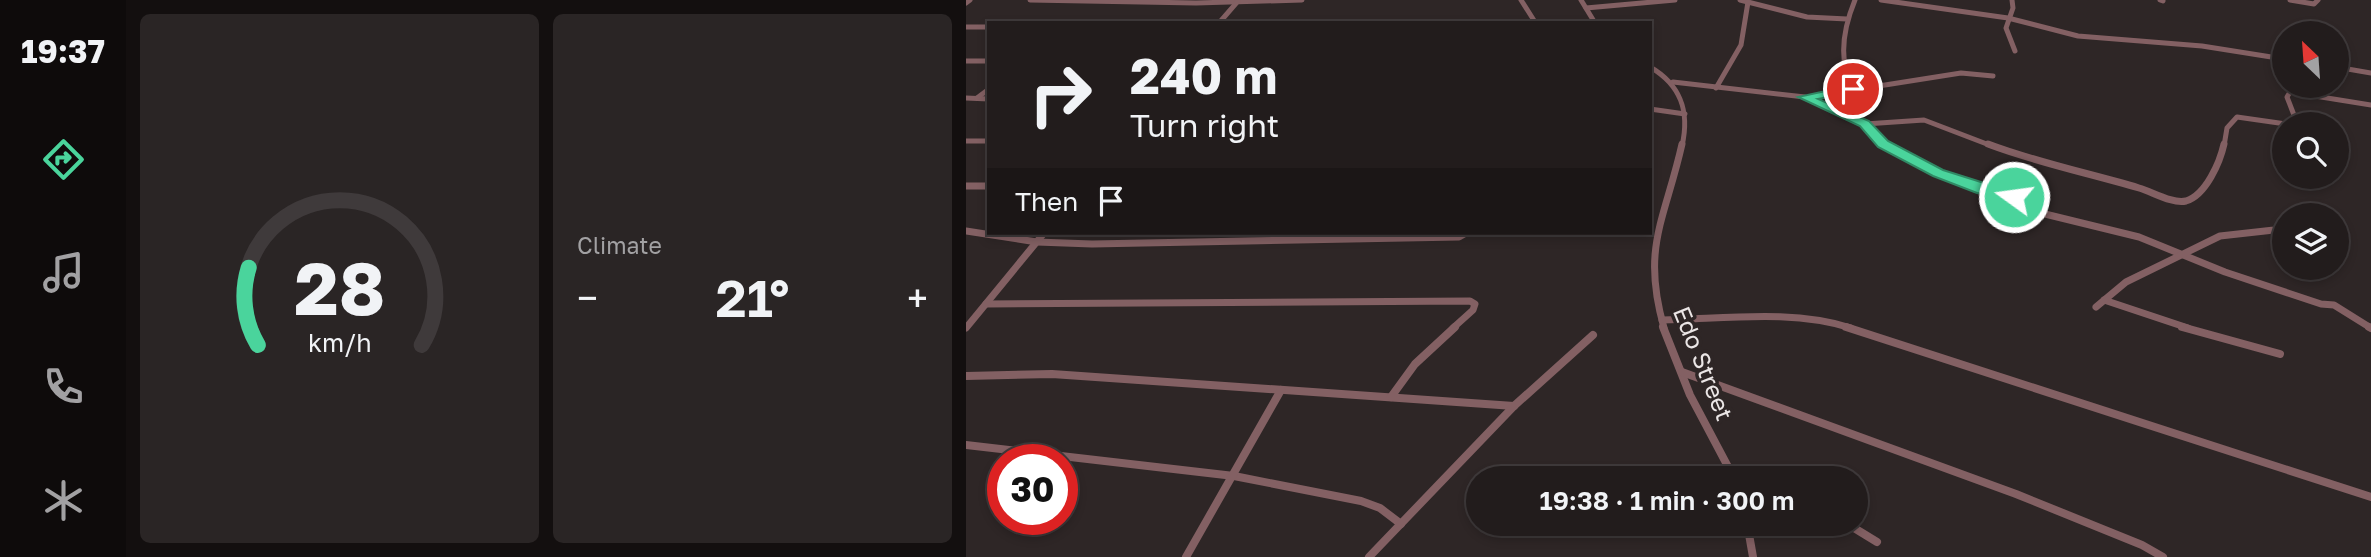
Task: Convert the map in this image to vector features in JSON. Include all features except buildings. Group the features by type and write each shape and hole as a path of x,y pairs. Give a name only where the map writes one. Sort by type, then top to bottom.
{"street":[{"path":"1030,0 1196,3 1302,0"},
{"path":"1221,21 1238,0"},
{"path":"1521,0 1534,21"},
{"path":"1581,0 1594,21"},
{"path":"1586,8 1675,0"},
{"path":"1740,0 1807,17 1847,19"},
{"path":"1853,89 1843,74 1847,19 1855,0"},
{"path":"1881,0 2008,18 2078,36 2202,46 2272,57"},
{"path":"2012,0 2013,8 2008,18 2007,31 2015,51"},
{"path":"2290,0 2314,4 2318,0"},
{"path":"1716,88 1741,45 1748,2"},
{"path":"966,27 987,27"},
{"path":"966,61 987,61"},
{"path":"1652,68 1673,82 1805,97 1961,73 1993,76"},
{"path":"2349,69 2371,72"},
{"name":"Edo Street","path":"1673,82 1685,114 1682,141 1654,242 1653,270 1662,320 1682,372 1728,466"},
{"path":"977,99 987,91"},
{"path":"2293,112 2287,97 2290,92 2371,105"},
{"path":"1805,97 1865,124 1924,120 2035,162 2186,202 2212,176 2224,147 2227,128 2237,117 2272,122"},
{"path":"966,98 987,99"},
{"path":"1652,109 1685,114"},
{"path":"1865,124 1872,136 1892,149 1951,179 2017,198 2045,214 2139,237 2185,253 2225,272 2321,304 2334,305 2371,328"},
{"path":"966,141 987,141"},
{"path":"966,186 987,186"},
{"path":"2096,307 2126,282 2178,259 2220,236 2272,230"},
{"path":"966,231 987,234"},
{"path":"992,235 1037,242 1298,241 1462,235"},
{"path":"966,328 1042,235"},
{"path":"2104,300 2162,321 2280,354"},
{"path":"986,304 1470,301 1475,304 1473,310 1415,364 1391,397"},
{"path":"1662,320 1797,318 1829,321 2371,498"},
{"path":"1369,557 1514,406 1593,335"},
{"path":"1682,372 2016,494 2142,545 2163,557"},
{"path":"966,376 1052,374 1514,406"},
{"path":"1186,557 1281,390"},
{"path":"966,445 1234,476 1361,502 1380,508 1401,524"},
{"path":"1749,536 1753,557"},
{"path":"1867,536 1877,542"}],"route":[{"path":"1853,89 1805,97 1865,124 1877,140 1938,173 1982,190 2014,197"}]}
